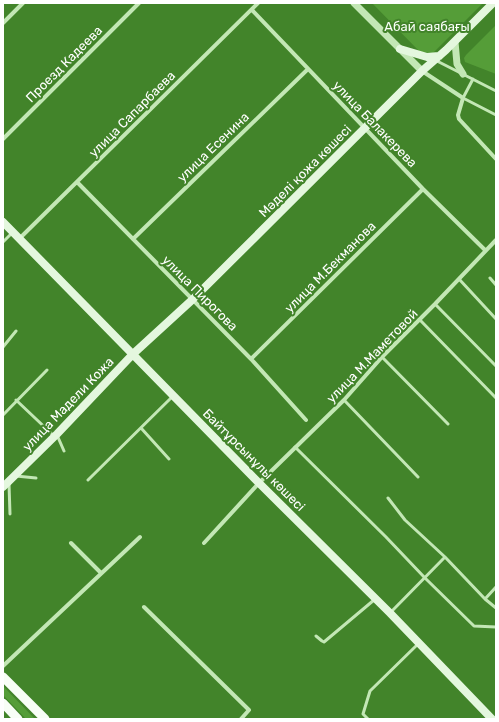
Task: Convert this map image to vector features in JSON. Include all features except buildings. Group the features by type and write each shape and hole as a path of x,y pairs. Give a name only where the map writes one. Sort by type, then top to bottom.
{"main road":[{"name":"Мәделі қожа көшесі","path":"133,354 192,300 422,71 455,42 493,3"},
{"path":"400,49 427,57 437,58"},
{"name":"Байтұрсынұлы көшесі","path":"3,222 259,483 376,598 419,642 488,718"},
{"name":"улица Мадели Кожа","path":"9,481 133,354"},
{"path":"3,677 45,719"},
{"path":"3,703 18,719"}],"street":[{"path":"3,23 23,3"},
{"name":"Проезд Кадеева","path":"3,139 139,3"},
{"name":"улица Сапарбаева","path":"20,238 258,3"},
{"path":"354,3 422,71 463,98 458,115 459,119 496,159"},
{"name":"улица Балакерева","path":"252,10 423,189 486,250"},
{"path":"455,42 457,64 463,74"},
{"name":"улица Есенина","path":"133,239 308,69"},
{"name":"улица Пирогова","path":"77,182 251,359 306,420"},
{"name":"улица М.Бекманова","path":"251,359 423,189"},
{"name":"улица М.Маметовой","path":"204,543 259,483 344,400 382,357 420,320 496,240"},
{"path":"3,666 140,537"},
{"path":"71,543 101,574"},
{"path":"144,606 249,710 240,719"}],"lane":[{"path":"437,58 463,74 495,90"},
{"path":"473,79 463,98 496,115"},
{"path":"3,242 13,232"},
{"path":"490,278 496,285"},
{"path":"459,279 496,319"},
{"path":"435,304 496,366"},
{"path":"420,320 496,398"},
{"path":"3,347 16,331"},
{"path":"382,357 448,424"},
{"path":"3,415 47,370"},
{"path":"88,480 174,395"},
{"path":"16,400 55,435 64,450"},
{"path":"344,400 418,477"},
{"path":"141,428 169,459"},
{"path":"295,447 474,626 496,627"},
{"path":"10,514 9,481 36,478"},
{"path":"388,498 405,520 445,557 485,600 496,608"},
{"path":"390,613 445,557"},
{"path":"485,600 496,587"},
{"path":"316,636 324,642 376,598"},
{"path":"368,719 363,714 370,691 419,642"}],"green space":[{"name":"Абай саябағы","path":"372,3 483,3 433,53 420,52"},
{"path":"496,25 496,74 465,62 464,58"},
{"path":"3,686 35,719 26,719 3,695"}]}
